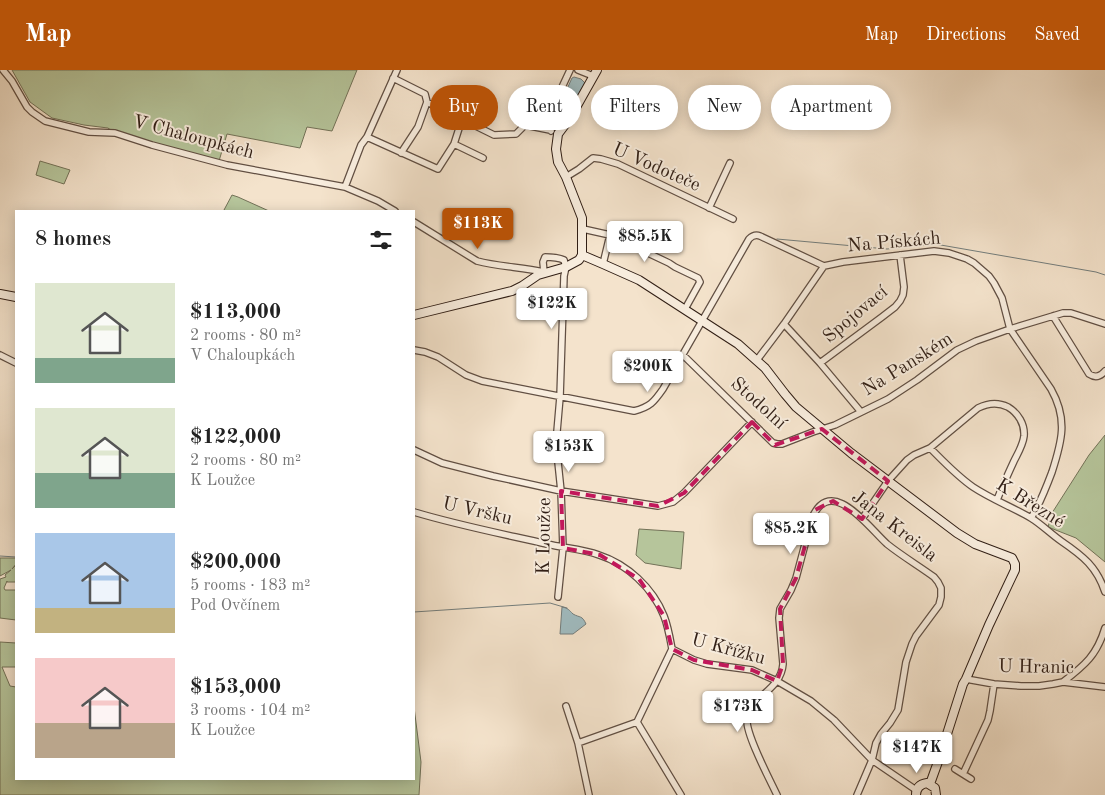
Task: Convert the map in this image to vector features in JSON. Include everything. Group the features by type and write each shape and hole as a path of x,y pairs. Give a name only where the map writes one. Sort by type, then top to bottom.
{"street":[{"name":"V Chaloupkách","path":"3,70 12,81 27,107 45,121 89,132 115,133 227,165 345,187 378,201 393,210"},
{"path":"345,187 361,145 367,137 396,70"},
{"path":"563,85 570,70"},
{"path":"415,315 512,291 538,274 566,267 578,260 582,255 583,229 580,212 556,156 558,134 570,118 595,73 578,70"},
{"path":"393,78 425,94 427,102 416,131 401,153"},
{"path":"367,137 438,169 454,144 458,130"},
{"path":"485,130 494,134 516,134 520,130"},
{"path":"550,130 558,134"},
{"path":"454,144 482,158"},
{"name":"U Vodoteče","path":"566,177 593,158 601,158 625,167 733,219"},
{"name":"U Vodoteče","path":"710,208 730,163"},
{"path":"415,223 478,261 544,272"},
{"path":"583,229 610,235 698,278 700,282 685,309"},
{"path":"603,264 610,235"},
{"path":"415,350 438,357 466,375 482,382 634,411 645,408 653,403 663,389 749,239 754,235 760,236 824,266"},
{"name":"Na Pískách","path":"757,360 824,266 900,255 941,252 959,255 974,263 989,276 998,290 1005,307 1010,329 1056,397 1061,413 1061,438 1056,457 1045,493 1031,518"},
{"path":"582,255 639,280 738,344 765,368 796,407 851,453 957,533 975,544 1012,558 1015,564 1012,579 993,616 961,689 930,784"},
{"name":"Spojovací","path":"820,363 895,307 900,301 904,287 900,255"},
{"path":"544,272 543,262 545,258 564,260 566,267"},
{"name":"K Loužce","path":"558,597 562,548 556,443 566,267"},
{"path":"0,294 15,297"},
{"name":"Na Panském","path":"822,429 835,426 888,399 957,350 976,341 1064,313 1071,313 1105,324"},
{"path":"1053,316 1088,374 1095,377 1105,372"},
{"path":"784,324 861,412"},
{"path":"0,354 15,362"},
{"name":"Stodolní","path":"683,355 773,443 782,444 822,429"},
{"path":"862,519 888,481 908,460 914,455 930,448 978,408 995,404 1009,408 1016,413 1024,430 1020,449 997,500"},
{"path":"415,450 442,463 560,491 658,506 673,502 684,493 752,422"},
{"name":"K Březné","path":"930,448 973,487 1031,518 1077,552 1088,562 1098,576 1105,592"},
{"name":"Jana Kreisla","path":"777,681 783,664 778,618 780,609 796,578 812,518 815,510 824,503 833,501 841,503 847,506 893,548 934,577 941,588 939,605 912,644 906,662 898,710 876,742 872,760"},
{"name":"U Vršku","path":"415,512 562,548 583,550 614,561 638,579 657,602 664,616 672,649"},
{"path":"1063,682 1093,656 1101,642 1105,628"},
{"path":"578,743 637,722 672,649"},
{"name":"U Křížku","path":"672,649 707,664 752,670 777,681 810,701 834,720 872,760 916,792"},
{"name":"U Hranic","path":"966,679 994,684 1030,686 1063,682 1105,687"},
{"path":"777,681 753,704 746,721 752,741 777,795"},
{"path":"963,774 988,720 994,684"},
{"path":"566,706 578,743 589,795"},
{"path":"637,722 681,795"},
{"path":"857,795 872,760"},
{"path":"955,769 971,779"},
{"path":"916,792 922,784 930,784 935,788 936,795"}],"highlighted area":[{"path":"752,422 775,445 822,429 888,481 862,519 833,501 815,510 796,578 780,609 783,664 777,681 752,670 694,660 672,649 664,616 639,579 600,555 563,548 561,491 658,506 684,493"}],"green space":[{"path":"12,70 357,70 332,131 307,127 300,148 227,134 219,161 112,131 108,128 52,118 30,102"},
{"path":"40,161 70,170 64,184 36,175"},
{"path":"232,195 267,210 224,210"},
{"path":"1105,435 1105,562 1076,538 1048,527 1052,513 1089,455"},
{"path":"639,529 684,532 681,569 645,563 636,555"},
{"path":"0,558 15,558 15,565 12,569 15,566 15,582 7,581 4,588 5,590 15,590 15,620 0,618 0,579 6,577 5,575 11,570 0,576"},
{"path":"0,642 15,643 15,667 2,667 10,686 15,687 15,780 415,780 415,715 421,762 419,795 0,795"}],"water":[{"path":"572,78 581,79 585,83 581,90 581,85 569,85"},
{"path":"562,607 582,618 586,624 573,634 560,634"}],"waterway":[{"path":"777,239 887,249 935,244 1105,275"},
{"path":"0,556 15,557"},
{"path":"415,612 550,603 567,608"}]}
